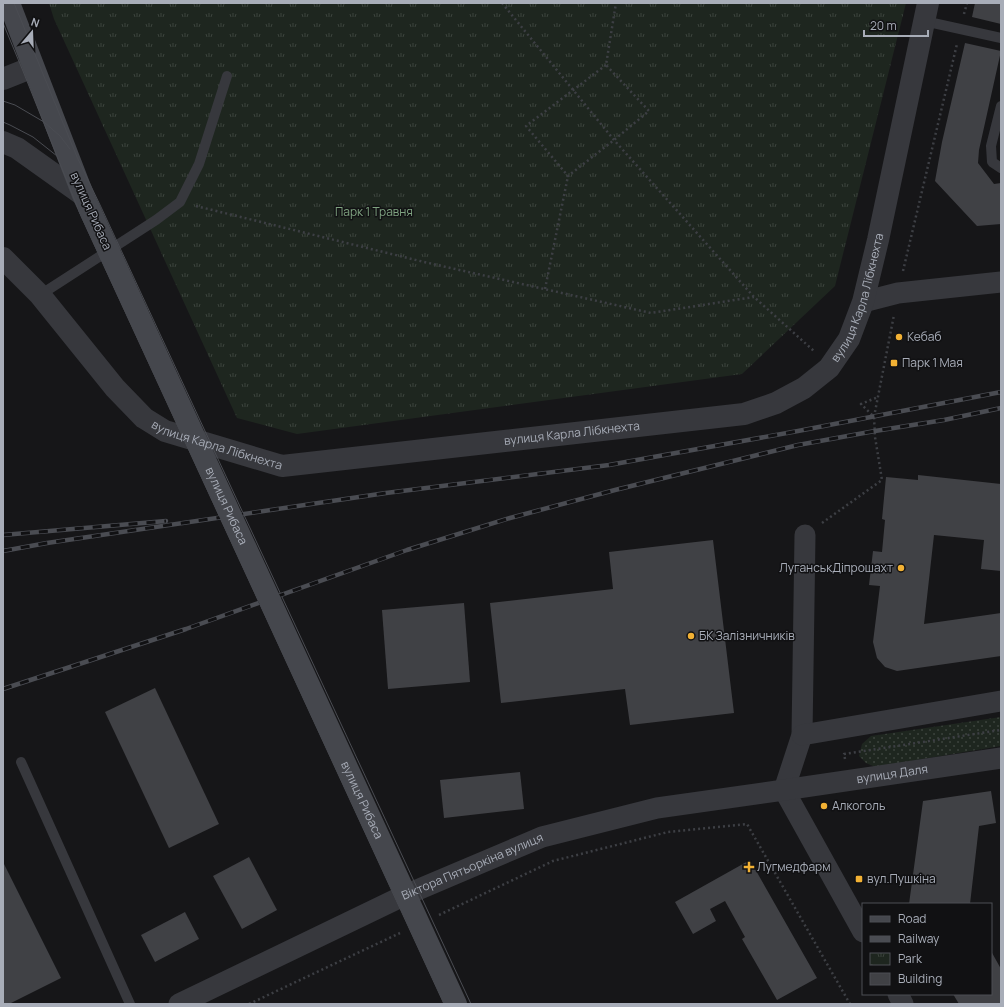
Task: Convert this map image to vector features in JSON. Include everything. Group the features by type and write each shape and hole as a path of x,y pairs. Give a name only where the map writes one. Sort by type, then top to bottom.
{"main road":[{"name":"вулиця Рибаса","path":"8,10 33,67 86,202 456,1004"}],"street":[{"name":"вулиця Карла Лібкнехта","path":"3,258 40,295 115,388 144,418 165,431 282,466 744,414 776,403 804,388 829,368 848,339 863,302 878,240 926,12"},
{"path":"3,79 33,67"},
{"path":"3,142 17,148 86,202"},
{"path":"863,302 898,293 1001,282"},
{"path":"806,535 802,735 784,790 862,930"},
{"path":"802,735 1001,701"},
{"name":"вулиця Даля","path":"784,790 1001,758"},
{"name":"Віктора Пятьоркіна вулиця","path":"180,1004 403,896 542,837 657,808 784,790"},
{"path":"898,995 903,1004"}],"lane":[{"path":"926,12 960,28 1001,38"},
{"path":"40,295 156,220 180,202 199,164 227,76"},
{"path":"1001,106 991,146 992,162 1001,168"},
{"path":"21,762 130,1004"}],"path":[{"path":"502,3 614,140 754,297 817,354"},
{"path":"568,176 526,126 606,66 616,3"},
{"path":"806,535 882,480 875,437 874,417 898,293 967,3"},
{"path":"545,289 568,176 649,111 606,66"},
{"path":"180,202 424,262 651,313 754,297"},
{"path":"874,417 861,404 878,397"},
{"path":"433,918 553,861 668,832 747,824 850,1004"},
{"path":"248,1004 404,931"}],"green space":[{"name":"Парк 1 Травня","path":"49,3 906,3 835,286 742,374 297,434 237,418 54,19"},
{"path":"1001,717 1001,746 875,767 866,763 859,756 862,744 871,736"}],"building":[{"path":"975,3 1001,3 1001,24 972,17"},
{"path":"965,43 1001,51 979,150 978,163 994,184 1001,183 1001,224 977,226 935,181 942,142"},
{"path":"918,475 1001,484 1001,571 981,569 984,540 934,535 924,624 1001,613 1001,656 897,671 885,667 877,658 873,642 880,586 869,585 873,551 882,552 885,520 882,519 886,477 918,480"},
{"path":"713,540 734,713 630,725 625,689 501,703 490,603 613,589 609,552"},
{"path":"464,603 470,682 388,689 382,610"},
{"path":"155,688 219,824 169,848 105,712"},
{"path":"520,772 524,809 444,818 440,780"},
{"path":"991,791 996,823 979,826 970,903 909,903 923,801"},
{"path":"249,857 277,910 242,929 213,876"},
{"path":"750,860 817,978 777,1000 742,939 745,937 725,901 710,909 716,921 693,934 675,902"},
{"path":"3,862 61,978 9,1004 3,1004"},
{"path":"185,912 199,939 155,962 141,935"},
{"path":"992,953 1001,969 1001,1004 959,1004 954,995 992,995"}],"tram line":[{"path":"14,3 77,157 471,1004"},
{"path":"3,23 81,216 444,1004"},
{"path":"3,101 15,105 44,122 60,136 70,149"},
{"path":"3,122 33,137 57,156"}],"railway":[{"path":"3,551 47,543 386,493 609,465 1001,392"},
{"path":"3,689 186,629 407,550 510,518 615,490 798,445 944,420 1001,408"},
{"path":"3,535 166,521"}],"place":[{"name":"Кебаб","path":"899,337"},
{"name":"Парк 1 Мая","path":"894,363"},
{"name":"ЛуганськДіпрошахт","path":"901,568"},
{"name":"БК Залізничників","path":"691,636"},
{"name":"Алкоголь","path":"824,806"},
{"name":"Лугмедфарм","path":"749,867"},
{"name":"вул.Пушкіна","path":"859,879"}]}
